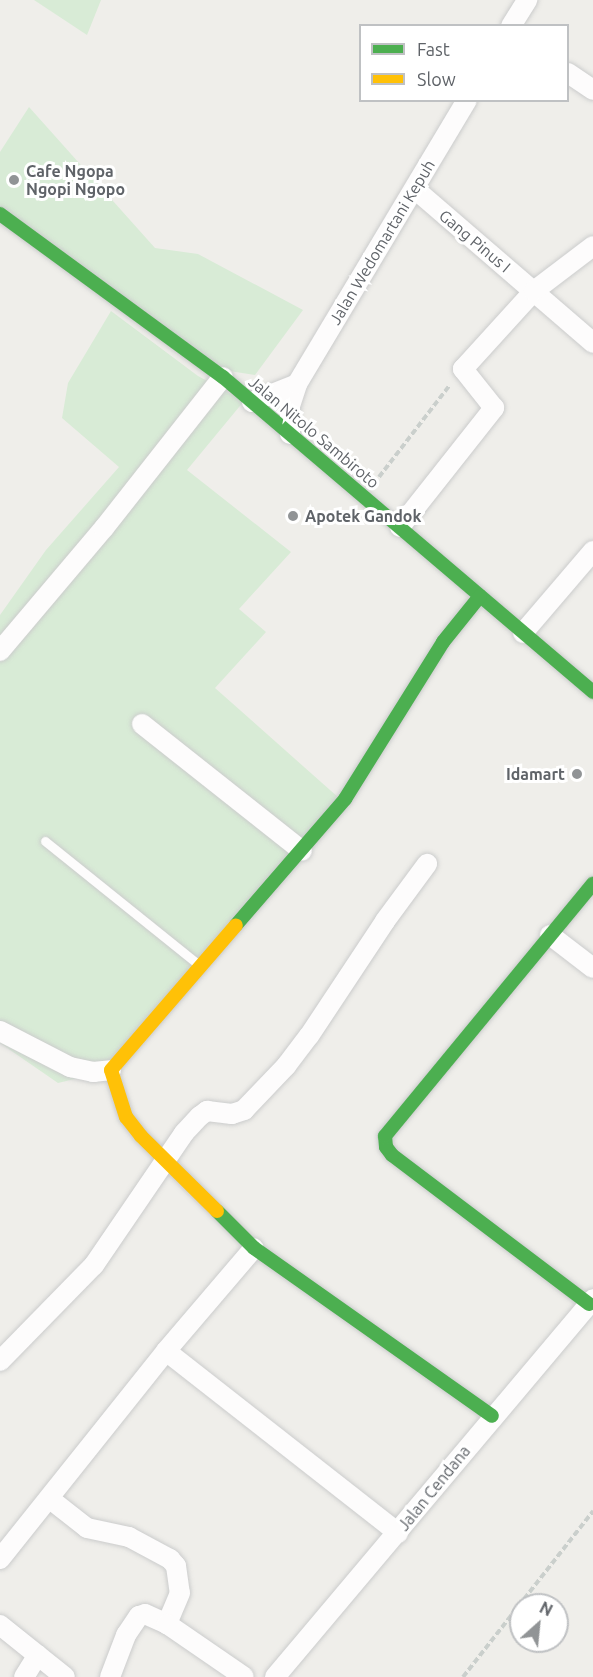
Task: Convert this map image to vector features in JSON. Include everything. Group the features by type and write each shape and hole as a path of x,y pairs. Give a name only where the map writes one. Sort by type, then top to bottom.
{"street":[{"path":"512,24 527,0"},
{"path":"569,74 593,90"},
{"name":"Jalan Wedomartani Kepuh","path":"290,434 290,406 297,384 416,190 466,102"},
{"name":"Gang Pinus I","path":"416,190 593,343"},
{"name":"Jalan Nitolo Sambiroto","path":"0,214 223,377 593,692"},
{"path":"400,527 494,408 463,369 534,291 593,246"},
{"path":"0,651 104,528 223,377"},
{"path":"252,402 297,384"},
{"path":"523,633 593,551"},
{"path":"0,1031 70,1067 93,1072 111,1070 199,965 302,851 345,799 443,642 480,596"},
{"path":"142,724 302,851"},
{"path":"0,1361 94,1266 183,1133 207,1111 232,1114 244,1110 286,1066 309,1036 385,921 427,864"},
{"path":"591,1301 392,1155 386,1147 385,1136 593,884"},
{"path":"550,935 593,968"},
{"path":"111,1070 126,1117 199,1197 254,1248 492,1416"},
{"path":"0,1559 166,1351 254,1248"},
{"name":"Jalan Cendana","path":"275,1677 591,1301"},
{"path":"166,1351 398,1533"},
{"path":"50,1499 87,1528 129,1537 170,1559 176,1566 180,1593 167,1624"},
{"path":"110,1677 126,1635 139,1616 145,1614 154,1616 167,1624 244,1677"},
{"path":"0,1625 65,1677"},
{"path":"24,1677 39,1655"}],"lane":[{"path":"45,841 199,965"}],"path":[{"path":"364,497 463,369"},
{"path":"463,1677 593,1511"}],"green space":[{"path":"34,0 101,0 87,35"},
{"path":"29,107 155,248 198,254 303,310 255,375 223,370 0,211 0,152"},
{"path":"111,311 198,376 244,401 187,470 291,552 239,609 266,632 215,688 339,798 111,1070 58,1083 0,1043 0,615 46,550 119,467 62,418 68,383"}],"traffic: fast":[{"path":"0,214 223,377 593,692"},
{"path":"236,925 345,799 443,642 480,596"},
{"path":"589,1304 392,1155 386,1147 385,1136 593,884"},
{"path":"217,1211 254,1248 492,1416"}],"traffic: slow":[{"path":"217,1211 141,1136 126,1117 111,1070 236,925"}],"place":[{"name":"Cafe Ngopa Ngopi Ngopo","path":"14,180"},
{"name":"Apotek Gandok","path":"293,516"},
{"name":"Idamart","path":"577,774"}]}
